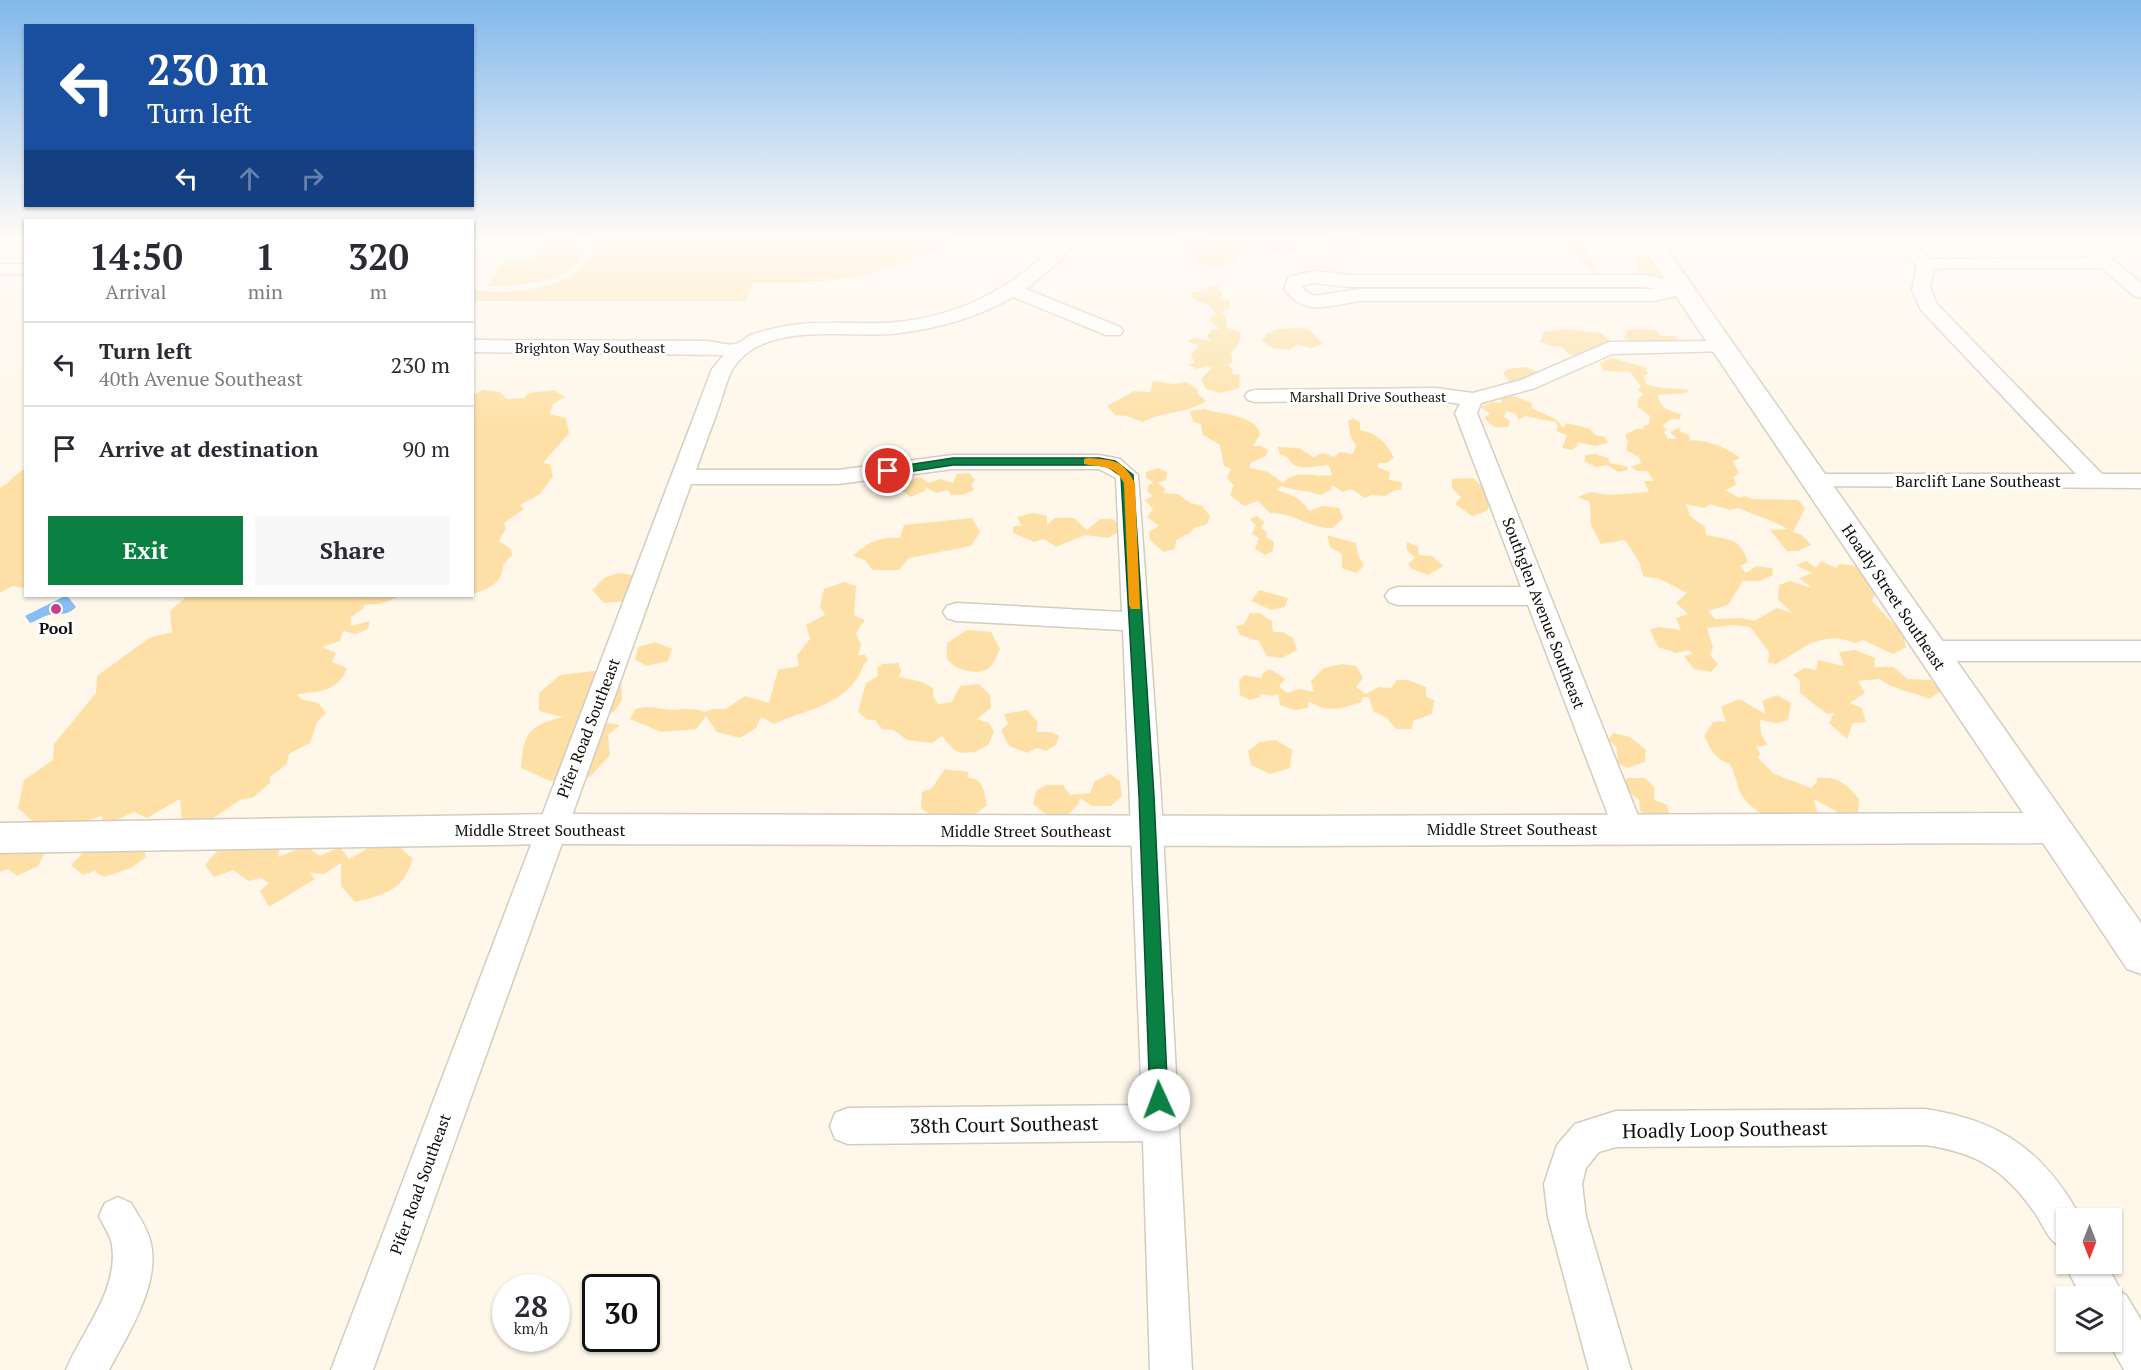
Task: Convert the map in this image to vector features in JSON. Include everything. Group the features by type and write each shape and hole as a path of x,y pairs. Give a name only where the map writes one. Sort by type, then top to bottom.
{"street":[{"name":"Pifer Road Southeast","path":"352,1370 722,369 738,351 762,338 795,330 878,329 922,324 964,313 987,302"},
{"path":"1041,302 1113,331"},
{"name":"Hoadly Street Southeast","path":"1692,302 2141,956"},
{"path":"1925,302 2096,481"},
{"name":"Brighton Way Southeast","path":"474,346 708,347 738,351"},
{"name":"Marshall Drive Southeast","path":"1255,396 1435,394 1473,399 1528,384 1609,348 1722,347"},
{"name":"Southglen Avenue Southeast","path":"1473,399 1466,413 1628,828"},
{"path":"683,477 838,477 953,462 1099,462 1122,469 1130,483 1148,831 1171,1370"},
{"name":"Barclift Lane Southeast","path":"1815,481 2141,481"},
{"path":"1398,596 1538,596"},
{"path":"956,612 1136,622"},
{"path":"1931,651 2132,651 2141,674"},
{"name":"Middle Street Southeast","path":"0,838 550,830 2052,828"},
{"name":"38th Court Southeast","path":"848,1126 1160,1123"},
{"name":"Hoadly Loop Southeast","path":"1610,1370 1567,1217 1563,1184 1570,1158 1588,1137 1616,1129 1925,1127 1968,1136 2000,1153 2025,1171 2056,1211"},
{"path":"87,1370 125,1293 132,1264 131,1240 118,1216"},
{"path":"2091,1274 2124,1324"}],"shaded area":[{"path":"1201,302 1230,302 1230,309 1220,312 1227,318 1226,327 1241,333 1238,345 1231,353 1233,361 1228,366 1233,369 1232,374 1240,375 1239,388 1221,393 1206,389 1201,379 1212,368 1208,366 1196,369 1188,364 1195,363 1191,354 1199,346 1188,341 1195,338 1212,341 1207,336 1212,329 1220,329 1209,320 1216,314 1208,305"},
{"path":"1279,329 1308,329 1323,344 1310,348 1297,344 1290,350 1273,348 1262,341 1267,333"},
{"path":"1566,329 1601,333 1612,342 1592,359 1569,354 1560,346 1555,347 1540,342 1544,332"},
{"path":"1628,330 1657,331 1661,336 1676,336 1678,342 1640,345 1624,338"},
{"path":"1611,358 1645,367 1648,374 1644,376 1646,384 1650,386 1689,390 1686,393 1658,395 1666,408 1681,414 1680,419 1671,419 1662,426 1667,429 1664,432 1668,439 1677,439 1670,432 1681,427 1679,431 1689,435 1690,441 1696,440 1717,445 1740,458 1733,461 1739,473 1734,477 1736,485 1725,490 1739,498 1745,496 1752,499 1798,500 1805,508 1793,532 1802,535 1811,545 1798,551 1787,551 1770,530 1787,529 1775,523 1739,508 1730,510 1710,504 1704,508 1686,504 1690,516 1705,527 1706,535 1733,541 1741,548 1748,562 1740,566 1746,573 1756,566 1772,568 1773,575 1760,581 1743,581 1728,605 1708,611 1715,619 1741,618 1754,621 1777,608 1792,613 1778,599 1779,585 1790,581 1812,588 1799,578 1812,573 1796,565 1807,561 1816,568 1821,561 1836,568 1840,564 1856,566 1875,593 1872,601 1903,634 1906,647 1893,654 1863,640 1856,643 1832,639 1823,640 1805,647 1776,664 1768,663 1769,652 1750,627 1733,625 1707,628 1713,648 1710,655 1718,664 1711,672 1694,669 1684,656 1693,654 1689,650 1676,653 1658,647 1650,630 1659,627 1681,630 1676,618 1688,614 1676,603 1687,593 1660,579 1643,576 1640,563 1625,540 1601,544 1591,525 1590,502 1578,497 1590,492 1608,495 1649,492 1644,481 1654,481 1647,471 1637,471 1631,467 1641,463 1639,457 1626,450 1628,442 1625,435 1636,429 1644,429 1643,426 1649,424 1650,416 1638,407 1638,400 1643,394 1638,390 1641,386 1630,372 1604,371 1600,363"},
{"path":"1524,367 1539,372 1532,385 1510,382 1503,373 1508,369"},
{"path":"1153,381 1174,384 1187,382 1198,390 1198,394 1206,401 1143,422 1127,416 1115,415 1107,406 1134,391 1150,392"},
{"path":"483,390 500,392 506,399 524,398 528,393 554,390 565,397 553,404 550,414 566,418 569,433 543,463 550,464 553,476 540,494 520,505 524,509 504,523 506,528 499,541 511,549 512,555 503,565 500,576 494,584 474,594 474,394"},
{"path":"1515,396 1532,403 1532,408 1557,420 1563,428 1567,423 1590,429 1595,435 1605,437 1608,443 1595,446 1577,442 1578,445 1572,450 1562,448 1567,435 1556,431 1558,427 1556,422 1525,416 1519,420 1516,414 1506,411 1504,417 1510,421 1508,427 1494,427 1484,418 1490,414 1481,407 1492,402 1502,403 1501,397"},
{"path":"1204,409 1236,416 1252,423 1260,434 1253,446 1261,446 1268,450 1266,456 1250,463 1250,468 1268,472 1283,483 1288,478 1300,475 1332,475 1329,465 1300,467 1295,465 1287,457 1280,455 1278,447 1299,448 1313,457 1323,453 1334,457 1340,452 1353,454 1356,445 1351,438 1348,421 1353,418 1360,422 1360,430 1376,436 1388,448 1394,458 1387,463 1379,463 1377,467 1390,472 1389,480 1402,482 1401,490 1395,490 1385,496 1371,495 1365,498 1351,489 1343,492 1332,485 1331,490 1321,495 1281,486 1276,490 1294,497 1309,511 1323,506 1339,508 1343,518 1333,528 1316,526 1279,513 1270,513 1258,501 1244,506 1230,495 1234,485 1227,478 1231,469 1224,466 1220,445 1203,435 1201,424 1193,422 1190,411"},
{"path":"1595,454 1608,458 1610,463 1628,467 1627,470 1618,472 1607,465 1596,467 1585,462 1585,455"},
{"path":"1158,468 1167,472 1166,480 1157,483 1165,488 1164,493 1178,494 1190,503 1201,505 1210,516 1207,524 1194,528 1190,533 1176,540 1175,549 1163,552 1150,540 1149,532 1159,526 1147,517 1153,509 1145,500 1153,496 1148,492 1148,486 1153,482 1146,478 1146,472"},
{"path":"24,470 24,588 12,586 0,593 0,488"},
{"path":"969,473 975,480 971,485 974,490 963,495 951,495 948,490 936,493 926,487 925,491 910,497 899,489 904,481 921,477 928,483 940,479 953,483 957,474"},
{"path":"1473,478 1486,490 1492,500 1487,511 1472,516 1455,504 1461,497 1452,488 1452,479"},
{"path":"1034,513 1047,516 1047,525 1055,518 1074,518 1087,530 1100,519 1113,519 1123,529 1108,538 1085,535 1056,547 1044,539 1034,542 1013,533 1013,526 1022,526 1017,517"},
{"path":"1257,516 1264,522 1261,528 1267,532 1266,537 1274,542 1273,551 1265,555 1255,549 1259,538 1252,534 1256,525 1250,519"},
{"path":"972,518 980,532 971,546 909,558 899,570 873,570 865,560 853,556 874,541 900,538 904,525"},
{"path":"1327,535 1356,543 1358,555 1364,566 1356,573 1342,568 1342,554 1330,547"},
{"path":"1407,542 1418,547 1419,555 1432,556 1443,566 1428,575 1412,569 1408,564 1415,558 1407,550"},
{"path":"618,573 636,575 627,601 604,603 592,590 604,578"},
{"path":"844,582 856,586 854,615 865,620 856,633 861,645 858,655 865,655 868,660 856,680 839,696 774,724 761,717 756,728 740,738 717,732 706,716 696,729 661,732 630,719 635,709 642,708 693,709 705,712 712,709 726,709 745,696 769,703 778,670 799,666 797,655 810,639 806,625 825,615 820,606 824,589"},
{"path":"1259,590 1288,598 1285,607 1271,610 1251,601"},
{"path":"186,597 398,597 380,604 364,605 363,609 351,617 351,626 370,621 368,629 356,634 343,631 340,641 322,647 336,653 332,662 347,668 333,686 320,691 297,694 301,699 318,703 326,713 317,722 310,743 289,754 287,764 270,777 270,783 254,797 240,800 209,821 182,821 180,799 147,818 134,812 106,825 101,816 47,835 18,808 24,780 53,760 54,744 96,693 97,676 149,638 172,632 170,611"},
{"path":"1250,613 1259,613 1272,621 1273,632 1283,632 1293,638 1297,650 1282,658 1267,656 1259,641 1240,635 1236,626 1244,624"},
{"path":"967,630 991,632 1000,649 993,663 986,670 973,672 960,669 947,658 947,643"},
{"path":"656,642 672,649 668,661 647,666 635,660 638,647"},
{"path":"1855,650 1875,658 1874,667 1894,667 1907,679 1931,680 1941,691 1929,699 1896,688 1880,679 1858,681 1865,693 1850,703 1862,708 1866,722 1853,723 1847,739 1829,723 1834,713 1827,714 1800,693 1800,680 1793,675 1804,668 1816,670 1818,660 1844,666 1839,652"},
{"path":"898,663 901,671 899,677 922,682 933,688 933,696 938,704 952,702 960,686 979,684 990,695 991,708 977,719 989,723 994,732 988,745 975,752 961,753 954,750 942,736 932,743 907,740 894,730 882,729 875,720 868,720 858,712 866,683 878,676 877,668 882,664"},
{"path":"1342,664 1356,666 1363,678 1356,687 1366,694 1379,687 1391,688 1397,680 1408,680 1426,687 1426,697 1434,700 1432,714 1413,721 1412,729 1396,729 1387,718 1373,711 1369,697 1362,697 1362,702 1335,709 1328,709 1309,701 1308,708 1294,710 1280,705 1278,694 1272,696 1261,694 1260,697 1250,700 1240,695 1239,681 1244,675 1261,678 1263,673 1270,669 1285,679 1279,686 1287,693 1299,689 1314,692 1311,681 1324,668"},
{"path":"594,671 621,675 622,700 614,712 582,719 620,725 608,735 610,755 590,777 550,781 521,768 526,738 530,732 542,724 563,717 539,711 539,693 560,675"},
{"path":"1777,695 1791,703 1788,720 1777,723 1760,720 1761,733 1767,745 1756,747 1760,753 1758,758 1774,774 1811,788 1817,782 1817,778 1831,778 1841,782 1859,799 1858,813 1841,814 1814,799 1819,820 1801,832 1766,816 1744,798 1730,764 1714,753 1704,736 1713,722 1726,721 1721,707 1739,699 1766,714 1762,701"},
{"path":"1027,710 1038,722 1036,732 1051,732 1059,736 1056,745 1046,751 1037,748 1027,753 1009,746 1001,730 1008,724 1004,714"},
{"path":"1613,733 1630,737 1646,750 1645,762 1627,768 1618,763 1616,746 1608,740"},
{"path":"1276,740 1292,750 1290,768 1270,774 1251,765 1248,751 1260,742"},
{"path":"945,769 968,772 968,778 977,780 984,790 987,805 965,823 940,823 921,808 922,792 932,788"},
{"path":"1110,774 1120,781 1122,796 1111,806 1092,806 1080,798 1079,803 1068,815 1047,815 1033,804 1036,791 1046,785 1063,785 1070,795 1090,793 1095,781"},
{"path":"1627,778 1645,778 1655,788 1654,800 1667,805 1671,818 1653,820 1640,811 1639,800 1624,788"},
{"path":"281,839 278,857 306,846 320,856 340,847 349,859 372,846 396,844 413,859 409,870 398,885 376,896 355,902 341,886 341,863 324,874 310,873 315,879 269,907 260,891 269,883 261,878 248,881 233,870 214,877 205,865 219,849 240,842 248,851 256,842"},
{"path":"141,840 146,857 131,868 104,877 94,871 83,875 71,865 85,851"},
{"path":"46,850 38,866 17,876 8,869 0,872 0,853"}],"water":[{"name":"Pool","path":"63,597 68,597 76,607 68,613 48,615 30,623 25,616"}],"slow traffic":[{"path":"1088,462 1112,464 1122,469 1130,483 1135,605"}],"place":[{"name":"Pool","path":"56,609"}],"route":[{"path":"888,471 953,462 1099,462 1112,464 1122,469 1127,475 1130,483 1159,1100"}]}
